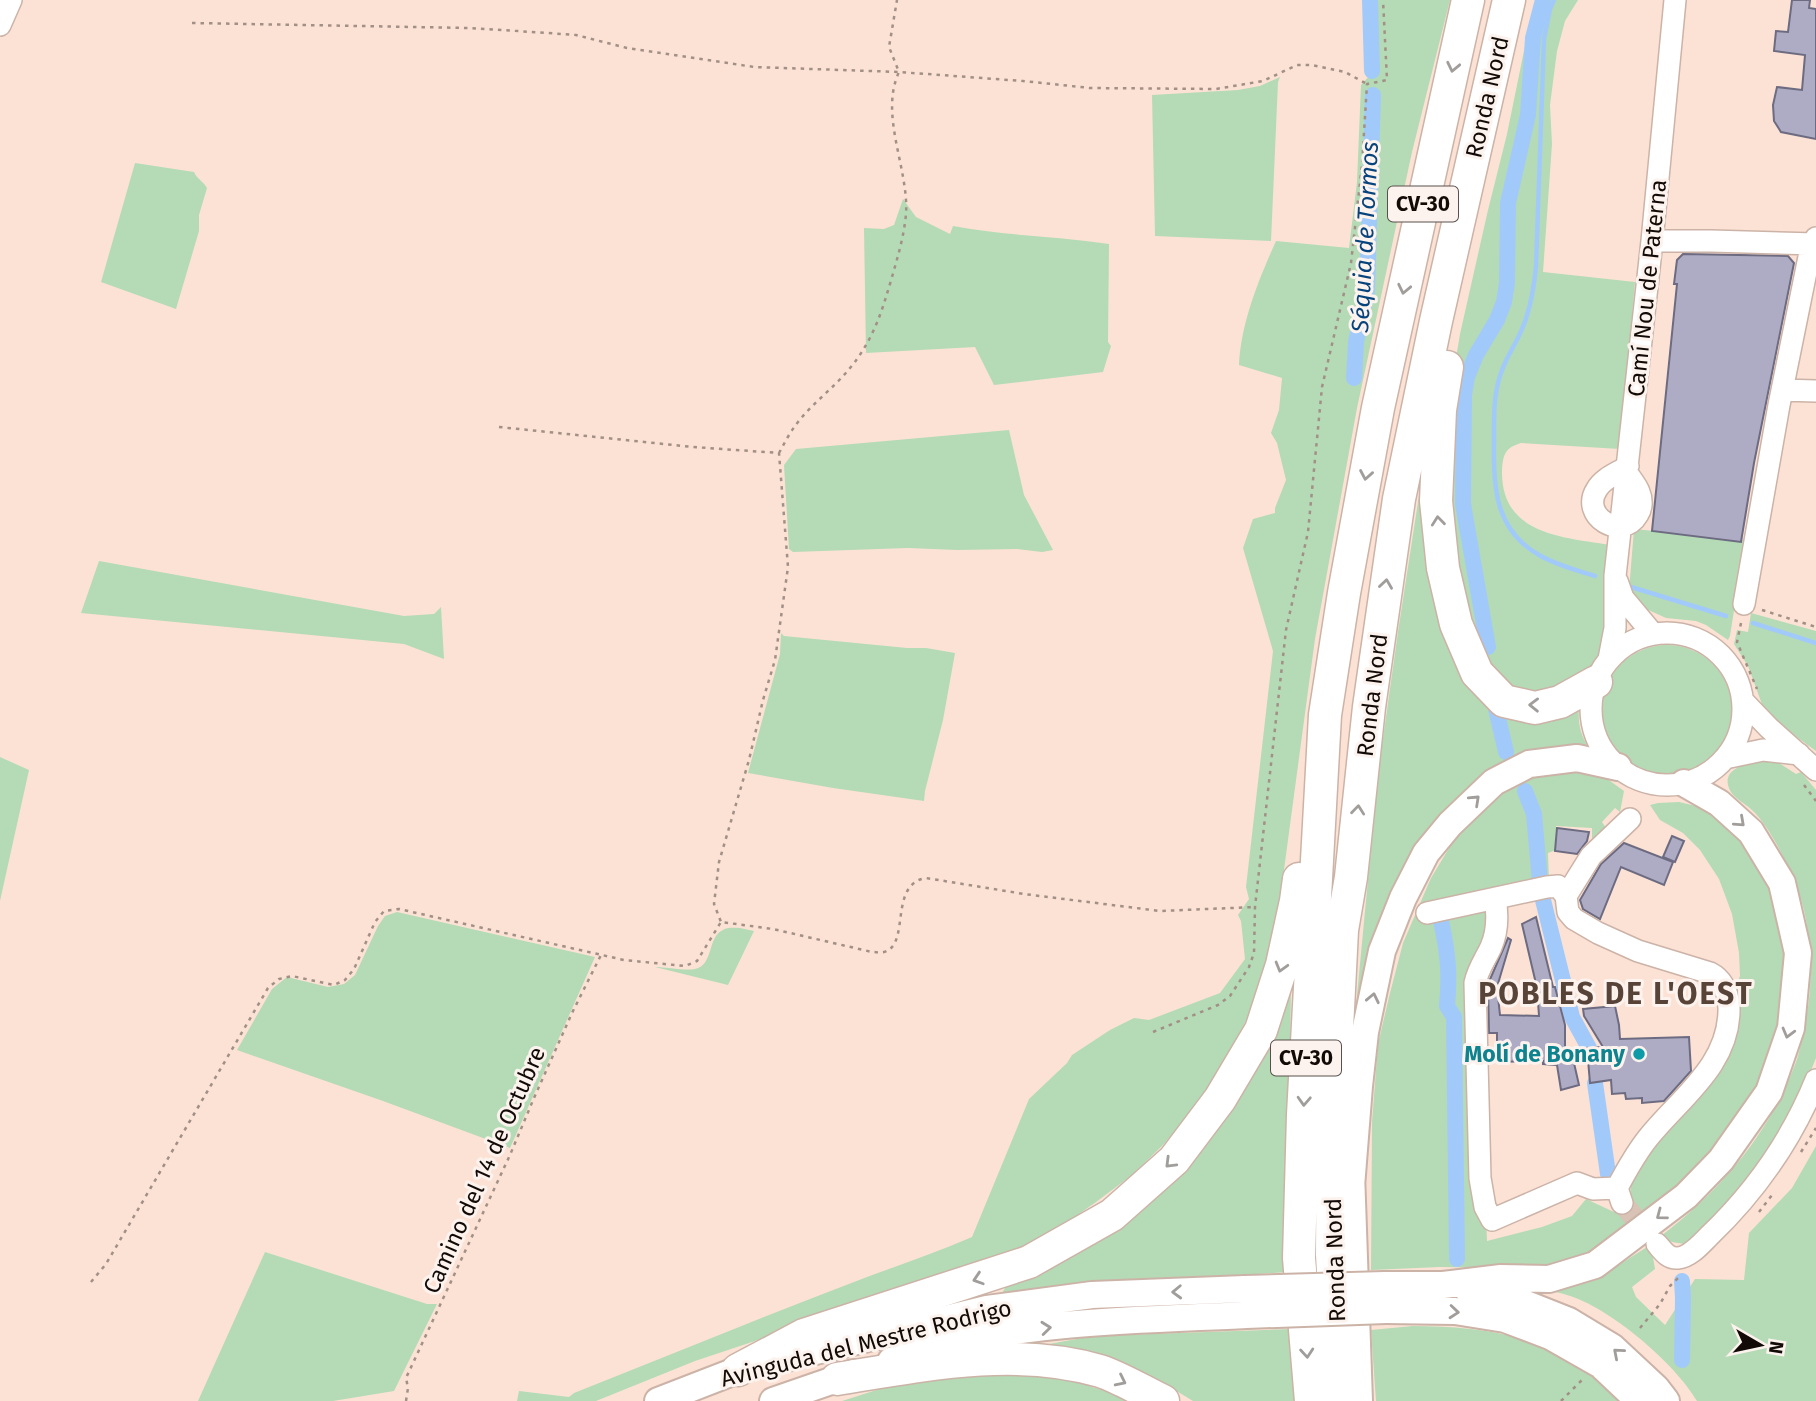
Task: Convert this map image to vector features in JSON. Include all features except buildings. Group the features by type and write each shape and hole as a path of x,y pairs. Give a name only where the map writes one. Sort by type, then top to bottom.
{"highway":[{"name":"Ronda Nord","path":"1311,1401 1299,1258 1303,1115 1325,715 1378,408 1468,0"},
{"name":"Ronda Nord","path":"1341,1401 1332,1255 1333,1108 1342,930 1398,499 1509,0"},
{"path":"1458,225 1457,301 1440,410 1436,501 1443,568 1456,624 1477,673 1504,701 1535,708 1560,702 1603,671"},
{"path":"738,1370 804,1335 1029,1262 1112,1215 1174,1160 1220,1100 1261,1030 1282,965 1296,901 1308,792 1325,715"},
{"path":"837,1379 975,1360 1035,1358 1101,1371 1163,1401"}],"main road":[{"path":"1351,1187 1365,1032 1382,951 1403,898 1426,853 1450,824 1494,782 1529,764 1577,758 1618,767"},
{"path":"1386,1298 1443,1285 1502,1278 1549,1279 1595,1265 1686,1196 1721,1160 1769,1092 1791,1028 1798,953 1782,883 1751,832 1719,803 1684,783"},
{"path":"1351,877 1353,929 1347,1087 1359,1401"},
{"path":"1443,1285 1511,1298 1569,1321 1612,1347 1656,1388 1666,1401"},
{"name":"Avinguda del Mestre Rodrigo","path":"657,1401 738,1370 987,1309 1092,1295 1245,1289 1386,1298"},
{"path":"1386,1298 1505,1319 1550,1336 1601,1364 1639,1401"},
{"name":"Avinguda del Mestre Rodrigo","path":"773,1401 935,1345 1021,1330 1107,1321 1246,1315 1386,1298"}],"street":[{"path":"0,25 10,0"},
{"name":"Camí Nou de Paterna","path":"1603,671 1615,628 1615,576 1653,241 1675,0"},
{"path":"1653,241 1815,242 1809,257 1782,390 1744,604"},
{"path":"1782,390 1816,391"},
{"path":"1621,526 1602,522 1593,509 1592,500 1599,485 1628,470"},
{"path":"1615,576 1623,598 1653,634"},
{"path":"1653,634 1689,636 1719,653 1731,667 1742,701 1740,731 1725,758 1707,774 1684,783 1649,783 1618,767 1599,743 1591,713 1603,671 1629,642 1653,634"},
{"path":"1742,701 1816,770"},
{"path":"1725,758 1763,750 1799,754"},
{"path":"1566,896 1591,856 1630,819"},
{"path":"1427,913 1495,898 1558,886 1566,896 1568,912 1574,919 1638,951 1710,973 1718,977 1727,990 1729,1023 1712,1067 1648,1138 1636,1156 1619,1196 1577,1183 1492,1220 1485,1207 1480,1178 1475,983 1478,970 1492,946 1497,926 1495,898"},
{"path":"1657,1244 1666,1255 1676,1259 1683,1257 1696,1249 1734,1212 1785,1143 1816,1080"}],"path":[{"path":"721,922 715,904 719,863 775,660 788,567 779,453 796,425 850,368 871,338 880,320 901,244 906,214 906,191 893,114 894,83 899,72 889,47 897,0"},
{"path":"192,23 470,27 576,35 626,48 754,67 899,72 1090,88 1216,89 1263,82 1297,65 1312,65 1345,72 1367,84 1387,80 1383,0"},
{"path":"1153,1032 1218,1005 1230,996 1249,967 1254,953 1255,907 1286,630 1308,533 1322,387 1351,263 1362,165 1367,84"},
{"path":"499,427 779,453"},
{"path":"1744,604 1816,627"},
{"path":"721,922 773,929 872,952 884,952 891,948 896,939 904,898 909,887 916,879 926,878 1024,894 1160,911 1255,907"},
{"path":"91,1282 106,1264 268,988 279,979 292,976 334,985 345,980 354,969 375,922 384,911 399,909 624,960 685,966 697,961 721,922"},
{"name":"Camino del 14 de Octubre","path":"406,1401 406,1378 601,955"},
{"path":"1640,1328 1675,1280 1685,1272"},
{"path":"1561,1401 1582,1380"}],"green space":[{"path":"1367,0 1450,0 1412,152 1357,408 1315,639 1281,892 1267,961 1252,1008 1231,1051 1196,1105 1164,1144 1132,1175 1050,1234 1015,1251 695,1361 596,1401 517,1401 519,1391 569,1397 757,1320 972,1237 1029,1099 1072,1055 1134,1018 1149,1020 1220,993 1245,959 1238,915 1249,899 1246,887 1273,651 1243,548 1253,519 1275,513 1286,480 1277,443 1271,433 1279,410 1282,378 1239,365 1240,349 1252,301 1276,241 1349,248 1357,182 1361,85 1371,74"},
{"path":"1537,0 1578,0 1565,21 1557,51 1550,105 1552,144 1543,272 1635,282 1620,449 1521,443 1511,447 1504,456 1504,492 1512,508 1523,520 1555,535 1611,545 1604,644 1585,678 1580,684 1519,696 1480,654 1452,564 1452,382 1460,334"},
{"path":"1280,77 1271,241 1155,236 1152,95 1238,90 1260,86"},
{"path":"135,163 194,172 207,188 199,215 199,231 176,309 101,282"},
{"path":"903,199 916,217 950,234 953,226 1109,244 1108,342 1111,346 1103,372 994,385 975,347 866,353 864,228 884,229 894,225"},
{"path":"1009,430 1024,495 1053,550 1042,552 1017,549 908,548 793,552 789,549 784,465 796,449"},
{"path":"1420,489 1426,489 1469,678 1579,703 1580,728 1590,750 1473,792 1357,1009 1378,774"},
{"path":"1634,529 1745,540 1728,640 1696,621 1666,618 1644,608 1629,591"},
{"path":"99,561 404,616 434,614 441,607 444,659 404,644 81,613"},
{"path":"1751,613 1816,631 1816,751 1787,730 1763,707 1748,666 1734,644 1737,630 1748,632"},
{"path":"781,633 784,636 926,648 955,653 924,801 748,773 780,654"},
{"path":"1667,645 1692,650 1713,664 1727,685 1732,710 1727,735 1713,756 1692,770 1667,775 1642,770 1621,756 1607,735 1602,710 1607,685 1621,664 1642,650"},
{"path":"0,757 29,770 0,901"},
{"path":"1763,761 1779,763 1796,774 1801,772 1816,790 1816,1058 1763,1162 1690,1245 1661,1236 1704,1200 1757,1137 1785,1088 1797,1058 1808,1008 1809,949 1806,920 1799,894 1770,832 1753,811 1738,800 1728,785 1730,774 1734,770 1746,764"},
{"path":"1560,765 1599,773 1624,791 1620,812 1615,808 1602,822 1606,828 1592,843 1592,828 1556,826 1556,850 1548,853 1549,881 1484,909 1491,912 1476,963 1487,1241 1572,1216 1586,1199 1614,1212 1631,1197 1632,1170 1691,1105 1740,976 1732,914 1719,879 1700,850 1683,833 1660,820 1650,805 1679,802 1700,807 1719,817 1737,833 1773,884 1788,937 1774,1060 1710,1163 1623,1236 1562,1269 1440,1267 1371,1270 1372,1122 1378,1044 1403,943 1431,878 1463,825 1510,782"},
{"path":"397,912 595,957 510,1148 237,1050 272,989 287,977 328,987 344,984 355,975 385,916"},
{"path":"726,928 754,931 728,985 655,967 695,969 705,962 718,934"},
{"path":"1291,987 1287,1272 1002,1293 1007,1285 1102,1233"},
{"path":"1816,1146 1816,1401 1697,1401 1673,1370 1640,1338 1621,1324 1584,1301 1540,1289 1580,1283 1614,1268 1647,1247 1652,1252 1655,1269 1632,1287 1636,1297 1665,1325 1695,1279 1744,1280 1749,1233 1792,1188"},
{"path":"265,1252 427,1304 437,1304 394,1391 333,1401 198,1401"},
{"path":"1413,1326 1478,1330 1541,1345 1580,1365 1620,1401 1376,1401 1371,1330"},
{"path":"1291,1329 1296,1401 1193,1401 1155,1378 1104,1356 1049,1344 1093,1336"},
{"path":"1033,1372 1135,1401 842,1401 886,1387 959,1374"}],"waterway":[{"name":"Séquia de Tormos","path":"1370,0 1372,71"},
{"path":"1488,647 1463,504 1464,395 1467,377 1476,355 1497,320 1504,302 1507,283 1508,203 1528,115 1533,38 1543,0"},
{"path":"1554,0 1544,39 1534,282 1530,306 1520,335 1498,381 1494,416 1494,475 1505,520 1524,545 1552,562 1595,576"},
{"name":"Séquia de Tormos","path":"1354,378 1356,342 1367,291 1373,95"},
{"path":"1631,587 1726,616"},
{"path":"1753,623 1816,643"},
{"path":"1496,709 1506,752"},
{"path":"1525,791 1534,814 1540,882"},
{"path":"1543,900 1572,1017 1589,1048"},
{"name":"Séquia de Tormos","path":"1441,921 1448,964 1447,1006 1454,1017 1457,1259"},
{"path":"1595,1083 1608,1174"},
{"path":"1682,1281 1682,1360"}],"tunnel":[{"path":"1622,1203 1653,1239"}],"place":[{"name":"Molí de Bonany","path":"1639,1054"}],"district":[{"name":"POBLES DE L'OEST","path":"1616,994"}]}
